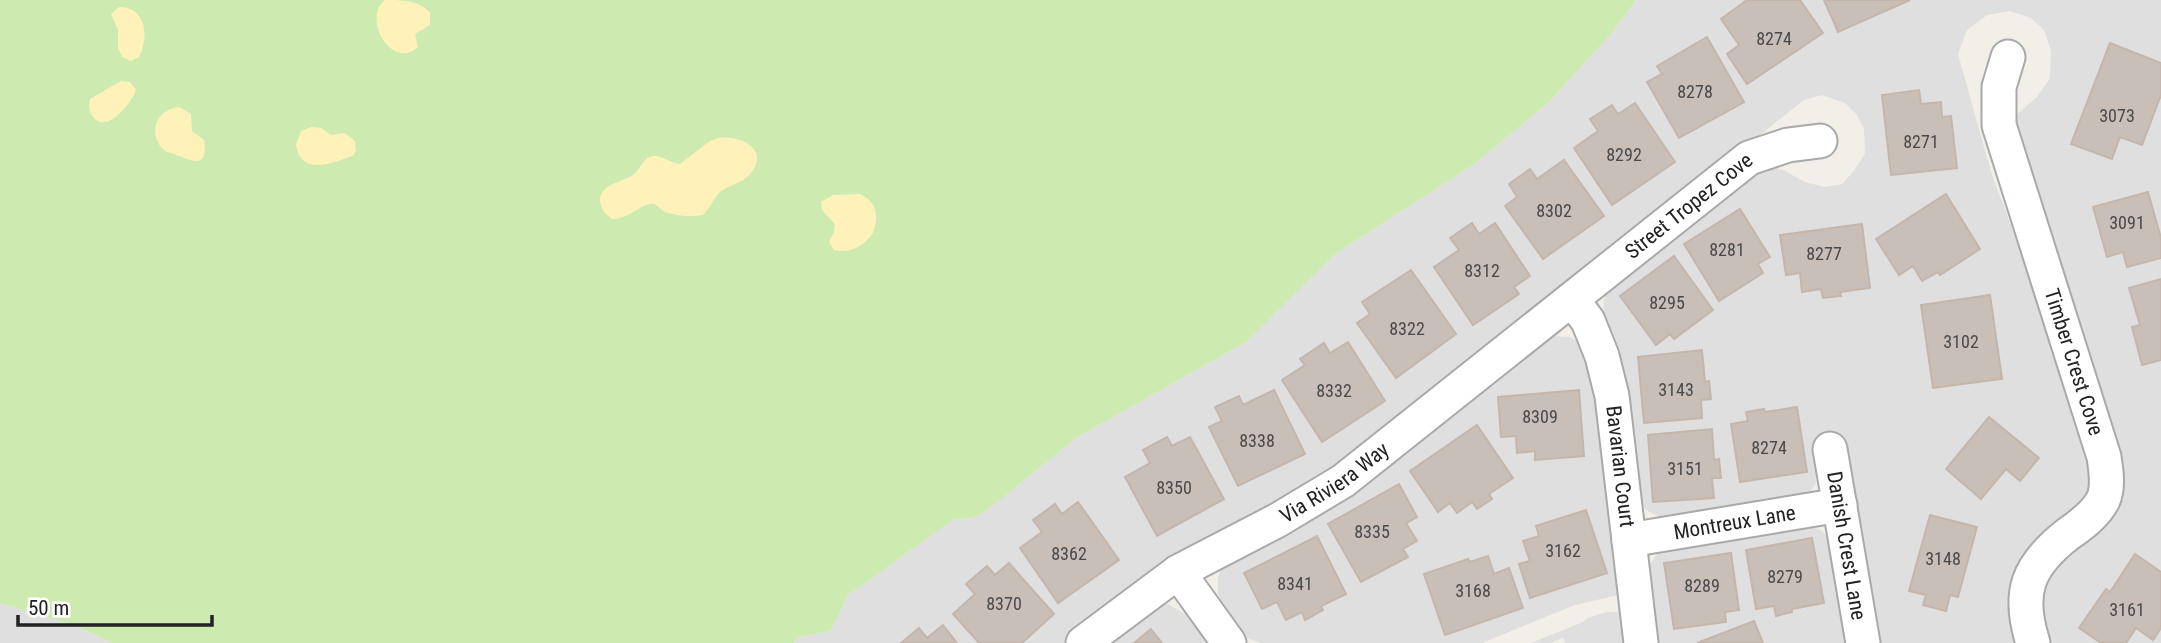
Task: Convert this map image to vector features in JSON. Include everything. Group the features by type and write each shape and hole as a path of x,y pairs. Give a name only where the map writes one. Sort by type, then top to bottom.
{"street":[{"name":"Timber Crest Cove","path":"2008,57 1999,87 1999,125 2104,457 2106,477 2104,499 2088,519 2055,545 2035,566 2026,595 2027,624 2033,643"},
{"name":"Street Tropez Cove","path":"1572,299 1749,159 1788,145 1820,141"},
{"name":"Bavarian Court","path":"1572,299 1588,321 1602,356 1612,396 1641,643"},
{"name":"Via Riviera Way","path":"1083,643 1178,572 1278,520 1343,481 1572,299"},
{"name":"Danish Crest Lane","path":"1830,449 1863,643"},
{"name":"Montreux Lane","path":"1629,540 1840,505"},
{"path":"1178,572 1229,643"}],"shaded area":[{"path":"1636,0 2161,0 2161,643 2049,643 2045,629 2041,599 2046,574 2111,517 2014,117 2037,97 2050,78 2051,51 2044,30 2031,18 2010,11 1987,15 1967,30 1958,54 1991,172 2029,274 2091,463 2090,488 2084,505 2032,545 2015,569 2009,608 2016,643 1876,643 1843,437 1814,442 1816,484 1807,496 1661,518 1646,510 1635,492 1622,380 1604,315 1606,293 1611,284 1750,172 1767,166 1783,170 1805,182 1825,187 1842,184 1865,154 1864,129 1857,115 1845,103 1822,95 1804,100 1361,453 1105,607 1065,643 794,643 798,637 831,631 848,595 953,520 972,518 986,511 1076,438 1246,342 1335,254 1473,165 1548,103 1611,34"},
{"path":"1552,336 1570,337 1588,348 1596,371 1623,594 1575,605 1482,643 1261,643 1244,637 1225,612 1218,594 1218,577 1224,561 1537,343"},
{"path":"1809,525 1822,531 1833,544 1850,643 1652,643 1644,573 1659,551"},
{"path":"0,603 76,626 112,643 0,643"},
{"path":"1167,604 1189,616 1209,643 1103,643 1150,608"},
{"path":"1606,612 1625,612 1629,643 1565,643 1563,638 1551,643 1531,643 1588,618"}],"green space":[{"path":"0,0 1636,0 1611,34 1548,103 1473,165 1335,254 1246,342 1076,438 986,511 972,518 953,520 848,595 831,631 798,637 794,643 112,643 76,626 0,603"}],"sand":[{"path":"385,0 415,3 430,13 430,25 415,34 418,47 408,53 399,53 390,48 378,30 379,9"},
{"path":"119,7 135,12 143,25 142,49 139,57 131,61 122,57 118,47 118,30 111,14"},
{"path":"121,81 130,82 136,90 132,98 111,120 97,121 91,114 90,99"},
{"path":"179,107 191,114 192,131 204,140 205,151 199,161 167,152 157,139 155,132 159,118 171,109"},
{"path":"311,127 321,128 331,135 345,133 355,141 354,155 328,164 311,164 304,161 296,145 301,131"},
{"path":"718,138 744,142 751,146 757,158 749,175 720,192 703,215 672,214 654,204 612,219 604,211 600,201 603,191 633,175 647,159 657,156 680,164"},
{"path":"860,194 870,201 875,210 873,233 856,248 834,250 829,242 835,224 822,210 821,202 833,195"}],"building":[{"path":"1747,0 1800,0 1823,33 1747,84 1727,54 1739,45 1721,19"},
{"path":"1824,0 1910,0 1838,32"},
{"path":"1707,37 1744,102 1679,138 1647,82 1662,74 1657,66"},
{"path":"2110,43 2161,63 2161,95 2142,145 2120,137 2112,159 2071,144"},
{"path":"1919,90 1921,104 1941,102 1942,117 1951,116 1957,168 1891,175 1882,95"},
{"path":"1635,103 1675,162 1612,205 1574,148 1598,131 1590,119 1612,105 1618,114"},
{"path":"1564,160 1604,216 1543,259 1505,206 1517,197 1509,184 1530,169 1537,179"},
{"path":"2148,192 2161,238 2161,258 2127,267 2123,252 2107,257 2093,207"},
{"path":"1946,194 1980,249 1940,275 1938,272 1922,281 1913,266 1899,275 1876,239"},
{"path":"1740,209 1770,257 1758,264 1763,273 1719,301 1684,244"},
{"path":"1472,223 1479,234 1495,223 1530,276 1514,287 1519,294 1473,325 1434,267 1459,250 1450,238"},
{"path":"1862,224 1870,288 1840,292 1841,296 1823,298 1821,289 1802,292 1800,273 1786,275 1780,235"},
{"path":"1674,256 1713,310 1674,339 1670,334 1656,345 1620,296"},
{"path":"1411,270 1456,334 1396,378 1357,323 1370,314 1362,302"},
{"path":"2161,279 2161,360 2142,365 2132,327 2140,325 2129,288"},
{"path":"1990,295 2002,379 1933,388 1921,305"},
{"path":"1348,342 1385,401 1322,442 1282,380 1305,365 1300,359 1324,343 1330,353"},
{"path":"1702,350 1705,382 1709,381 1711,399 1701,400 1702,418 1644,423 1638,357"},
{"path":"1274,390 1305,454 1238,486 1209,427 1222,421 1215,407 1239,396 1243,405"},
{"path":"1579,390 1584,456 1535,460 1535,451 1517,453 1516,436 1501,437 1498,397"},
{"path":"1797,407 1807,472 1740,482 1731,424 1748,421 1746,412"},
{"path":"1989,417 2039,458 2020,481 2006,469 1981,499 1946,469"},
{"path":"1477,425 1513,478 1489,494 1492,499 1477,509 1472,502 1457,513 1450,503 1438,512 1410,471"},
{"path":"1712,429 1714,460 1719,459 1721,478 1712,478 1714,498 1653,502 1648,435"},
{"path":"1167,437 1172,446 1190,437 1224,499 1157,536 1125,477 1150,463 1143,450"},
{"path":"1399,484 1417,517 1406,523 1417,541 1403,549 1408,557 1361,582 1328,524"},
{"path":"1078,502 1119,560 1058,603 1020,548 1042,532 1033,520 1055,504 1062,514"},
{"path":"1586,510 1607,573 1530,598 1519,564 1530,561 1523,541 1539,536 1536,526"},
{"path":"1930,515 1977,527 1958,597 1950,595 1946,611 1923,605 1926,595 1909,591"},
{"path":"1317,536 1346,594 1321,606 1323,610 1305,620 1302,612 1286,620 1277,602 1262,609 1244,573"},
{"path":"1812,538 1824,603 1792,609 1792,612 1776,616 1774,606 1756,609 1746,550"},
{"path":"1731,553 1739,610 1725,612 1726,622 1674,629 1664,563"},
{"path":"2135,554 2161,572 2161,628 2153,640 2136,628 2126,643 2101,643 2079,628 2106,589 2110,592"},
{"path":"1488,556 1494,574 1509,568 1523,608 1445,635 1424,574 1468,559 1470,562"},
{"path":"1009,563 1054,614 1022,643 979,643 953,614 975,594 966,584 987,566 995,575"},
{"path":"1754,621 1763,643 1697,643"},
{"path":"943,625 957,643 901,643 919,628 927,638"},
{"path":"1151,629 1162,643 1134,643"}]}
